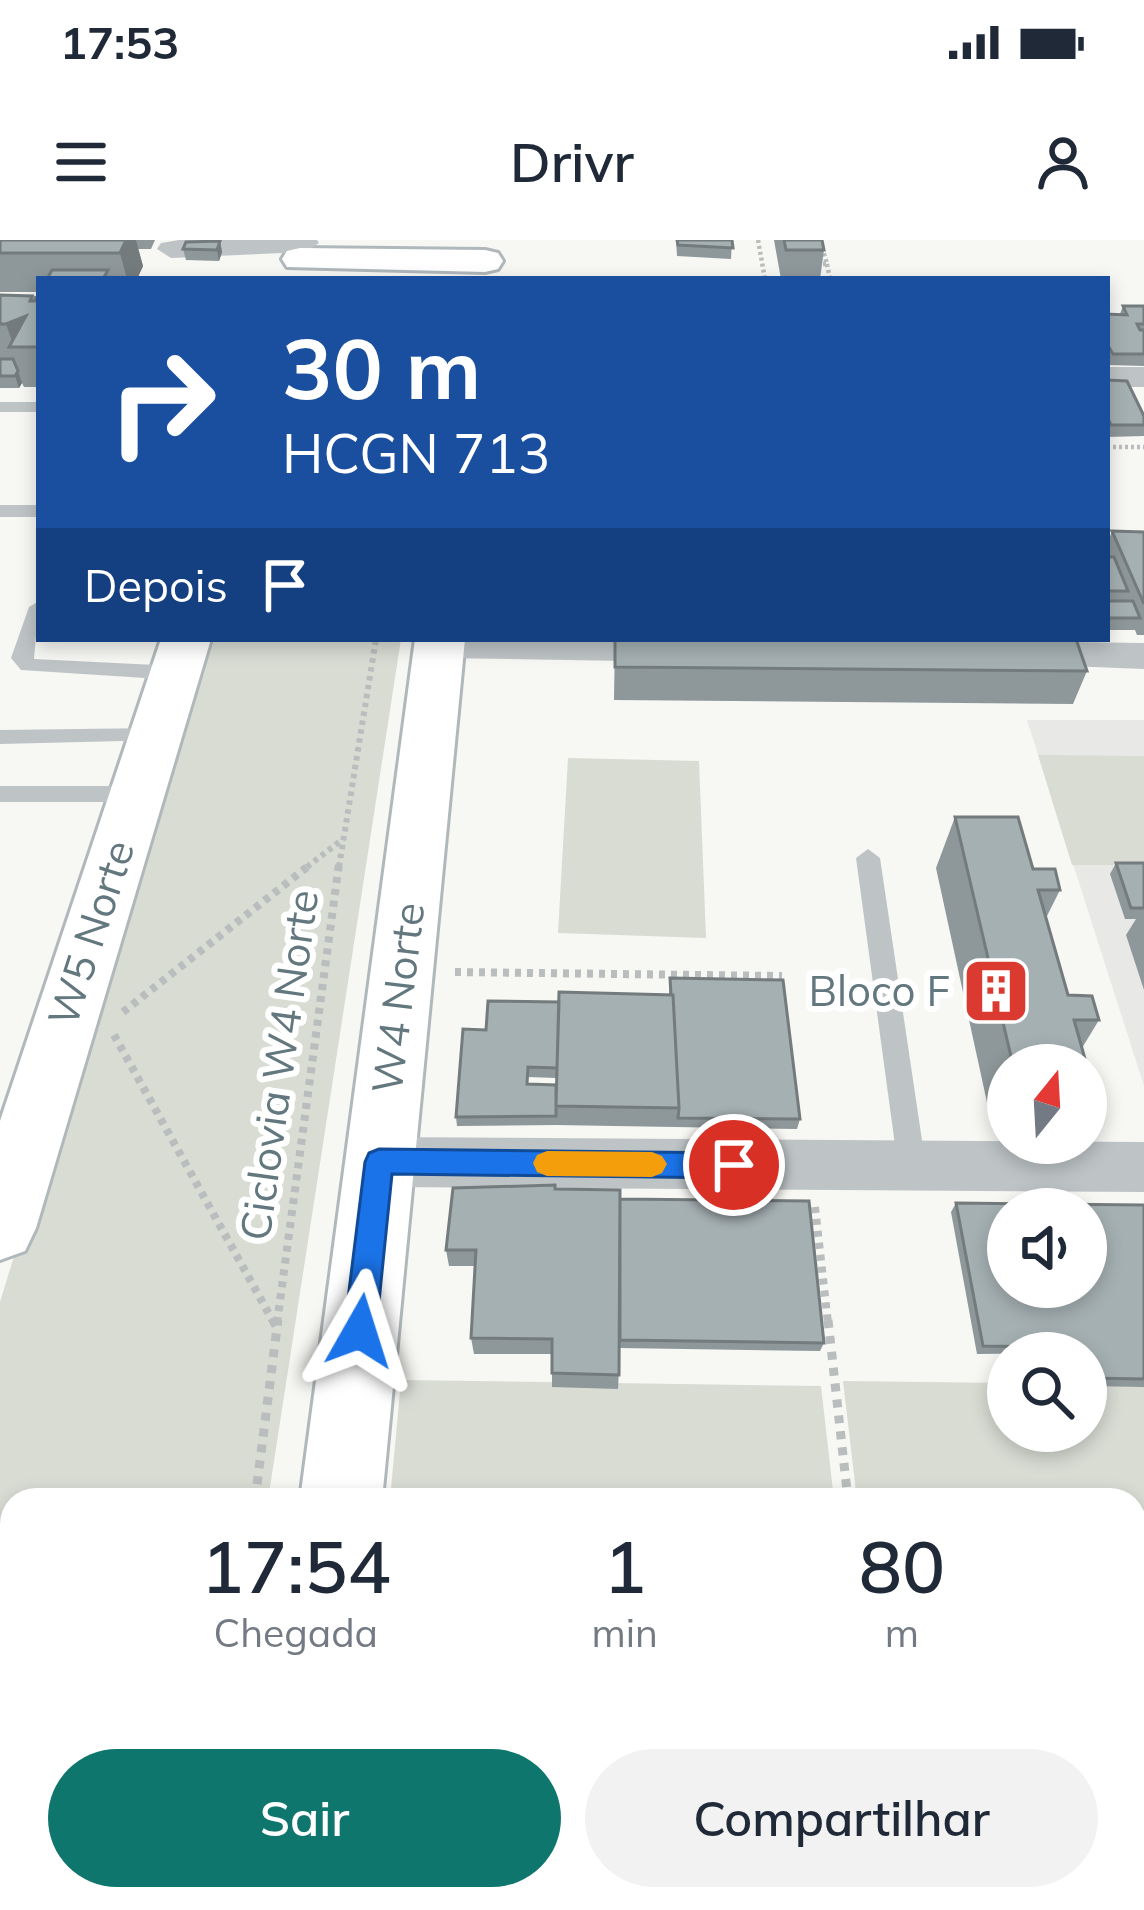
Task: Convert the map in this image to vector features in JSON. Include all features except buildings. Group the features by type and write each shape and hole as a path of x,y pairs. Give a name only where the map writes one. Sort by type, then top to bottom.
{"main road":[{"path":"300,260 485,260"},
{"name":"W4 Norte","path":"342,1488 440,642"},
{"name":"W5 Norte","path":"0,1228 181,656"}],"street":[{"path":"166,259 300,260"},
{"path":"1110,376 1144,377"},
{"path":"440,642 739,650"},
{"path":"957,653 1144,656"},
{"path":"379,1162 1144,1167"}],"lane":[{"path":"0,406 36,407"},
{"path":"0,511 36,511"},
{"path":"36,616 21,658 28,665 181,656"},
{"path":"0,737 157,735"},
{"path":"0,794 136,794"},
{"path":"868,858 912,1167"}],"path":[{"path":"758,240 764,276"},
{"path":"820,240 829,276"},
{"path":"809,252 814,276"},
{"path":"812,264 827,264"},
{"path":"1110,447 1144,447"},
{"name":"Ciclovia W4 Norte","path":"257,1488 344,838 376,642"},
{"path":"277,1327 108,1024 344,838"},
{"path":"441,971 782,976"},
{"path":"812,1188 847,1488"}],"shaded area":[{"path":"201,642 401,642 270,1488 0,1488 0,1302"},
{"path":"1027,720 1144,720 1144,1086"},
{"path":"1038,755 1144,756 1144,865 1072,865"},
{"path":"568,758 699,761 706,938 558,933"},
{"path":"401,1380 821,1386 833,1488 391,1488"},
{"path":"843,1381 987,1383 987,1452 1107,1452 1107,1384 1144,1385 1144,1488 856,1488"}],"slow traffic":[{"path":"547,1163 652,1164"}],"place":[{"name":"Bloco F","path":"996,991"}],"route":[{"path":"360,1331 379,1162 734,1165"}]}
